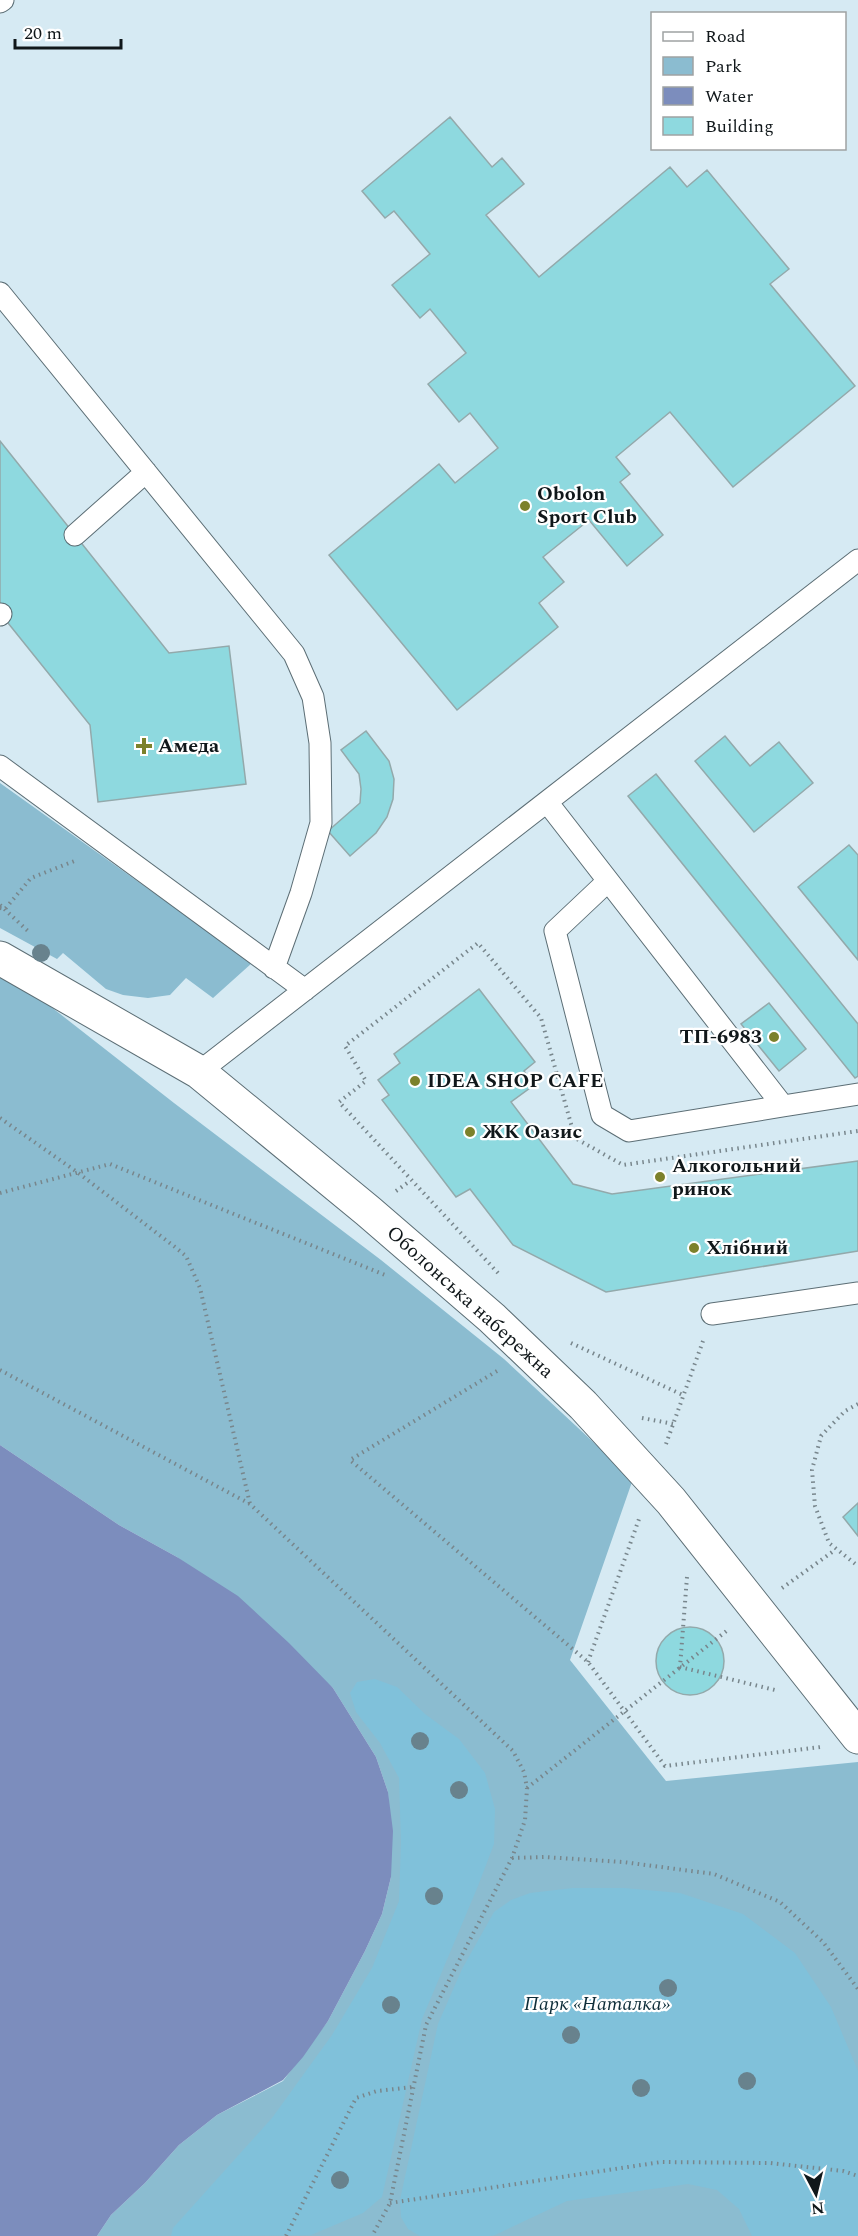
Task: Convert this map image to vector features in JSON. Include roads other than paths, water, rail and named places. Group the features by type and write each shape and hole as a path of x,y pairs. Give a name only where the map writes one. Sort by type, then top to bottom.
{"street":[{"name":"Оболонська набережна","path":"0,958 200,1072 368,1211 529,1353 583,1405 691,1524 858,1737"}],"lane":[{"path":"0,293 294,654 313,697 320,743 321,823 301,893 274,968"},
{"path":"75,535 146,472"},
{"path":"200,1072 858,560"},
{"path":"0,766 305,990"},
{"path":"548,802 783,1106"},
{"path":"608,881 555,931 602,1115 629,1131 858,1094"},
{"path":"712,1314 858,1293"}],"water":[{"path":"0,1445 119,1525 177,1557 238,1596 289,1643 333,1688 376,1757 388,1792 393,1831 391,1877 382,1914 328,2021 303,2057 283,2080 217,2115 179,2145 145,2183 111,2215 97,2236 0,2236"}],"place":[{"name":"Obolon Sport Club","path":"525,506"},
{"name":"Амеда","path":"144,746"},
{"name":"ТП-6983","path":"774,1037"},
{"name":"IDEA SHOP CAFE","path":"415,1081"},
{"name":"ЖК Оазис","path":"470,1132"},
{"name":"Алкогольний ринок","path":"660,1177"},
{"name":"Хлібний","path":"694,1248"}],"park label":[{"name":"Парк «Наталка»","path":"597,2004"}]}
